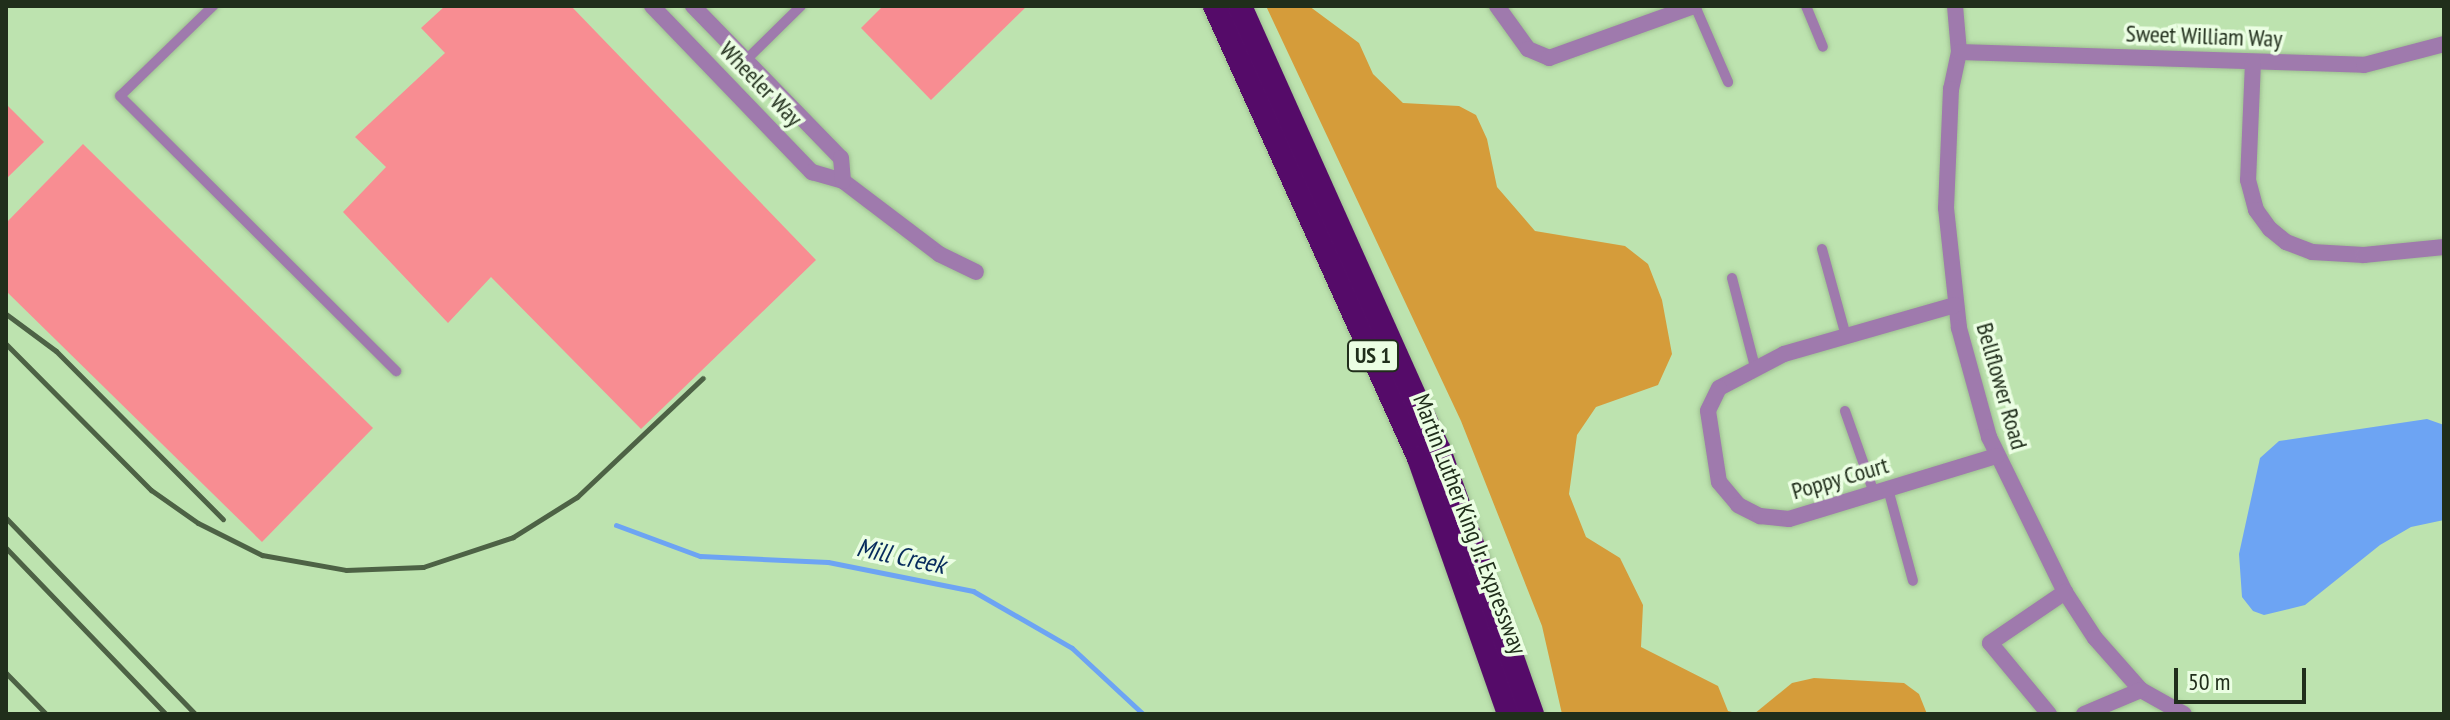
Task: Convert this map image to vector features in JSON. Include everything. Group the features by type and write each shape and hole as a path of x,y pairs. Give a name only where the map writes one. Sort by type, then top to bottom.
{"highway":[{"name":"Martin Luther King Jr. Expressway","path":"1215,6 1419,458 1509,714"},
{"name":"Martin Luther King Jr. Expressway","path":"1240,6 1439,450 1532,714"}],"street":[{"name":"Wheeler Way","path":"652,6 812,172 843,181 939,254 976,272"},
{"name":"Wheeler Way","path":"693,6 841,158 843,181"},
{"path":"1497,6 1513,34 1528,49 1549,58 1694,6"},
{"name":"Bellflower Road","path":"1955,6 1959,52 1951,89 1946,193 1955,305 1970,373 1997,456 2065,592 2103,650 2141,690 2184,714"},
{"name":"Sweet William Way","path":"1959,52 2364,65 2444,44"},
{"path":"2253,62 2248,180 2250,198 2270,229 2286,242 2312,252 2391,254 2444,247"},
{"name":"Poppy Court","path":"1955,305 1846,336 1755,367 1719,388 1708,411 1719,482 1738,505 1760,516 1789,519 1997,456"},
{"path":"2049,714 1990,643 2065,592"},
{"path":"2084,714 2141,690"}],"lane":[{"path":"213,6 120,96 396,371"},
{"path":"746,60 801,6"},
{"path":"1694,6 1728,82"},
{"path":"1806,6 1823,47"},
{"path":"1822,249 1846,336"},
{"path":"1732,278 1755,367"},
{"path":"1845,411 1881,491 1913,581"}],"shaded area":[{"path":"1266,6 1309,6 1359,43 1373,74 1403,103 1459,106 1476,115 1487,139 1497,187 1535,231 1625,246 1648,264 1662,300 1672,354 1658,385 1596,407 1577,435 1569,494 1586,537 1620,558 1643,605 1641,647 1718,686 1728,711 1740,714 1562,714 1542,626 1461,421"},
{"path":"1814,678 1904,683 1919,694 1927,714 1754,714 1792,683"}],"water":[{"path":"2427,419 2444,425 2444,520 2411,527 2380,545 2305,605 2264,615 2253,611 2242,597 2239,554 2260,458 2279,441"}],"building":[{"path":"445,6 571,6 816,260 641,429 491,277 448,323 343,212 386,167 355,137 445,53 421,28"},
{"path":"883,6 1027,6 931,100 861,28"},
{"path":"6,104 44,142 6,179"},
{"path":"83,144 373,428 262,542 6,291 6,223"}],"waterway":[{"name":"Mill Creek","path":"616,525 700,556 828,562 973,591 1072,648 1143,714"}],"railway":[{"path":"6,314 56,351 223,519"},
{"path":"6,344 151,490 198,523 262,555 346,570 423,567 513,537 577,497 703,378"},
{"path":"6,518 195,714"},
{"path":"6,548 166,714"},
{"path":"6,673 46,714"}]}
